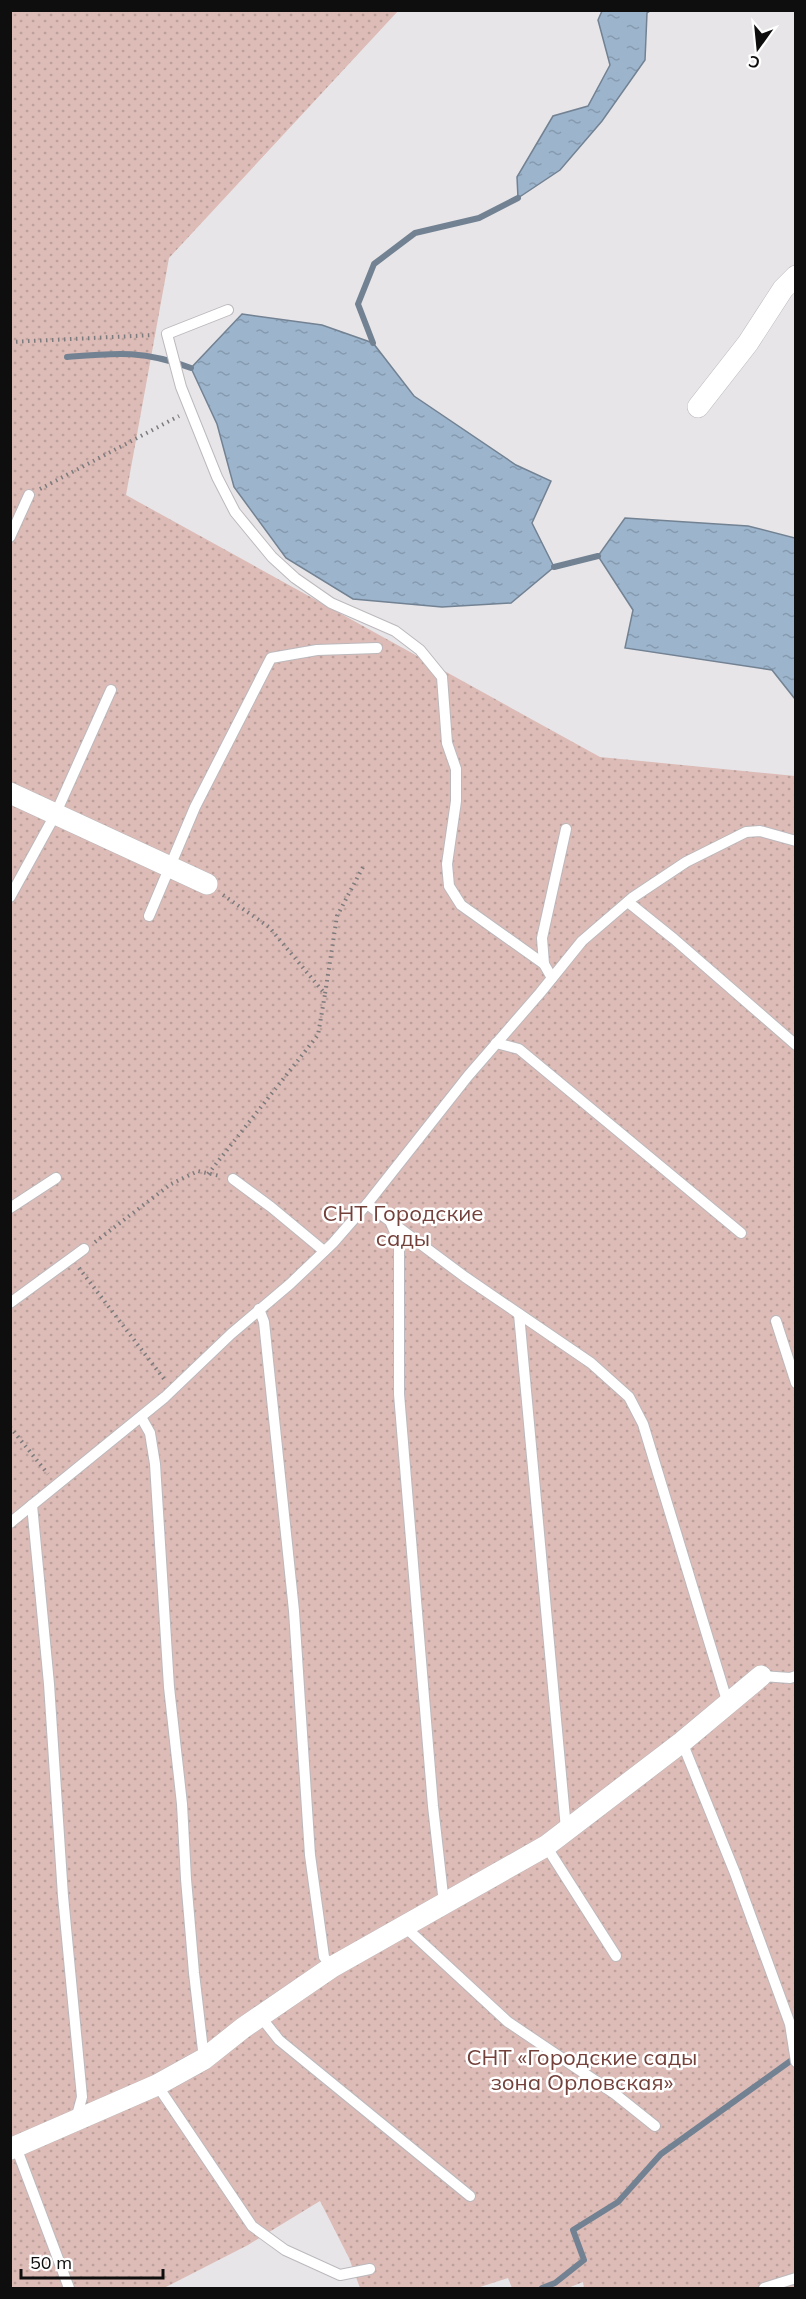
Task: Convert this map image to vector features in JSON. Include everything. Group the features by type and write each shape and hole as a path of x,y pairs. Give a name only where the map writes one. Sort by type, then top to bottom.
{"street":[{"path":"698,407 748,343 783,288 795,276"},
{"path":"10,793 207,884"},
{"path":"13,2148 157,2085 204,2059 260,2016 332,1967 546,1846 682,1742 761,1676"}],"lane":[{"path":"228,310 167,334 181,387 217,477 235,512 272,557 295,578 331,603 395,632 420,650 442,677 447,743 456,769 456,801 447,864 449,886 461,905 544,964 552,978"},
{"path":"10,537 29,495"},
{"path":"149,916 195,807 271,658 317,650 377,648"},
{"path":"10,897 55,815 111,690"},
{"path":"544,964 542,938 567,829"},
{"path":"10,1523 141,1417 324,1251 367,1204 468,1076 582,941 628,902 686,862 746,832 760,831 795,841"},
{"path":"628,902 674,939 795,1045"},
{"path":"496,1043 519,1049 741,1233"},
{"path":"10,1208 56,1178"},
{"path":"232,1179 271,1207 324,1251"},
{"path":"367,1204 591,1363 629,1397 644,1424 728,1704"},
{"path":"391,1223 399,1242 399,1394 433,1806 444,1904"},
{"path":"10,1303 84,1250"},
{"path":"260,1309 264,1322 294,1611 310,1855 324,1957 332,1967"},
{"path":"519,1314 566,1829"},
{"path":"776,1321 795,1383"},
{"path":"141,1417 150,1433 155,1464 169,1687 182,1804 186,1879 204,2059"},
{"path":"32,1505 49,1684 63,1896 82,2097 76,2120"},
{"path":"761,1676 790,1678 795,1676"},
{"path":"682,1742 735,1873 790,2024 795,2062"},
{"path":"546,1846 616,1956"},
{"path":"404,1926 508,2022 615,2094 655,2126"},
{"path":"260,2016 279,2040 470,2196"},
{"path":"157,2085 252,2226 285,2250 340,2275 370,2269"},
{"path":"13,2148 69,2289"},
{"path":"764,2289 795,2278"}],"path":[{"path":"10,342 167,334"},
{"path":"29,495 190,410"},
{"path":"208,1174 318,1035 337,916 363,867"},
{"path":"207,884 269,927 325,994"},
{"path":"84,1250 171,1184 198,1171 232,1179"},
{"path":"71,1258 172,1390"},
{"path":"10,1427 56,1484"}],"green space":[{"name":"СНТ Городские сады","path":"11,11 398,11 169,258 126,495 600,757 795,776 795,2288 584,2288 583,2282 568,2288 512,2288 508,2278 477,2288 360,2288 349,2258 320,2201 248,2245 164,2288 11,2288"}],"water":[{"path":"602,11 650,11 647,13 645,60 602,121 560,170 518,198 517,177 553,116 588,106 610,65 598,20"},
{"path":"242,314 322,325 373,343 414,396 516,465 551,481 532,523 554,567 511,603 442,607 353,599 286,558 234,487 217,424 191,368"},
{"path":"625,518 748,526 795,538 795,699 772,670 625,648 633,610 598,556"}],"waterway":[{"path":"373,343 358,304 374,264 415,233 479,218 518,198"},
{"path":"67,357 129,354 158,358 191,368"},
{"path":"554,567 598,556"},
{"path":"542,2288 555,2283 584,2260 573,2230 618,2202 661,2154 796,2057"}],"park label":[{"name":"СНТ «Городские сады зона Орловская»","path":"582,2070"}]}
